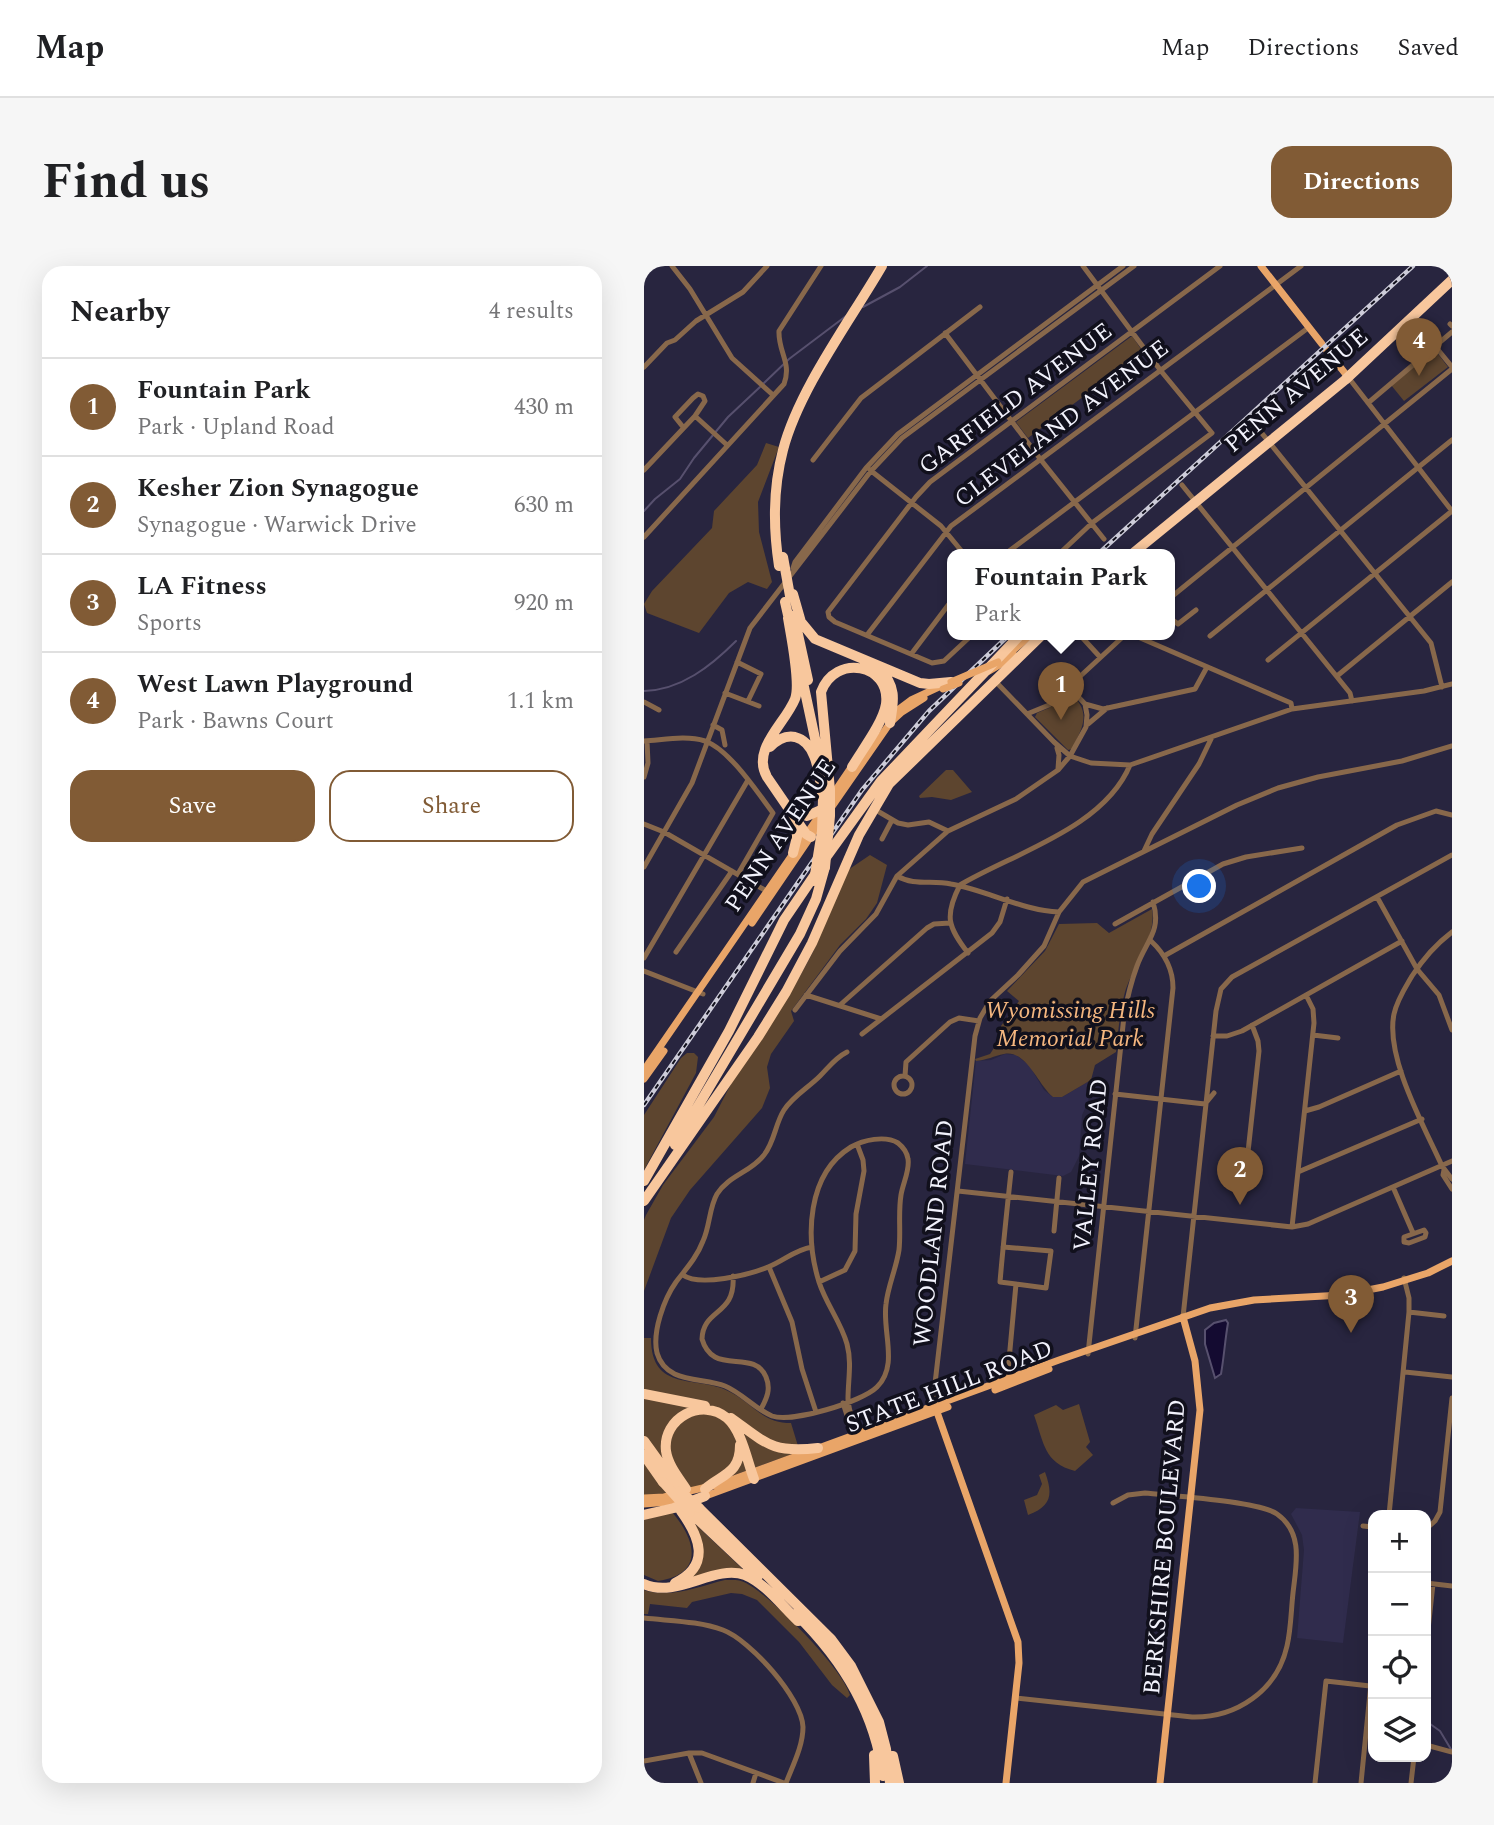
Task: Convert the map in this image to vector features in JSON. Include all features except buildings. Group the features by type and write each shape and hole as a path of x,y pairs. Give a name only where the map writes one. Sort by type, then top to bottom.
{"highway":[{"path":"825,800 822,742 781,562 775,528 775,492 783,448 800,405 881,266"},
{"path":"781,562 782,480 791,441 811,397 887,266"},
{"name":"PENN AVENUE","path":"1138,549 1348,377 1451,283"},
{"name":"PENN AVENUE","path":"1130,549 1195,502"},
{"path":"789,597 788,618 796,694 764,751 762,763 765,774 808,834"},
{"path":"789,597 801,622 818,641 920,683 947,685"},
{"path":"788,618 819,757 825,800"},
{"path":"644,1181 729,1031 785,920 925,735 1015,640"},
{"path":"644,1201 758,1037 786,992 816,936 869,806 897,774 1037,640"},
{"path":"866,661 880,669 890,683 894,701 891,719"},
{"path":"644,1188 796,930 820,857 825,800 821,692 826,681 837,671 856,667 867,670 879,680 886,701 883,714 852,767"},
{"path":"925,735 983,682 990,679 996,682"},
{"path":"644,1201 800,934 816,899 825,867 830,816 811,748 799,738 788,737 780,738 769,748 765,766 795,815 797,837 793,853"},
{"path":"795,815 807,816 825,800"},
{"path":"644,1394 716,1409 775,1448 818,1448"},
{"path":"644,1582 672,1584 684,1578 695,1565 699,1553 690,1510 666,1448 668,1433 677,1420 696,1410 714,1412 729,1420 754,1475"},
{"path":"732,1418 741,1433 754,1475"},
{"path":"644,1515 674,1508 705,1493 725,1477 735,1466 740,1453 739,1438"},
{"path":"644,1441 683,1490"},
{"path":"644,1455 663,1482 829,1648 852,1681 870,1720 880,1753 884,1783"},
{"path":"690,1510 831,1639 869,1691 876,1705 899,1783"},
{"path":"644,1582 663,1588 730,1573 746,1576 756,1581 829,1648"},
{"path":"851,1666 879,1722 890,1783"},
{"path":"852,1681 872,1741 875,1783"}],"main road":[{"path":"1261,266 1348,377"},
{"name":"PENN AVENUE","path":"947,685 998,662 1025,640"},
{"name":"PENN AVENUE","path":"644,1079 770,893 808,834 825,800 891,719 911,699 988,671 1013,657 1031,640"},
{"name":"PENN AVENUE","path":"770,893 793,853 891,719"},
{"name":"PENN AVENUE","path":"644,1070 701,993"},
{"name":"STATE HILL ROAD","path":"644,1504 669,1504 705,1493 1183,1319 1260,1304 1266,1300 1342,1295 1404,1280 1452,1261"},
{"name":"BERKSHIRE BOULEVARD","path":"1160,1783 1200,1400 1195,1361 1183,1319"},
{"name":"WOODLAND ROAD","path":"936,1409 1016,1631 1019,1653 1006,1783"},
{"name":"STATE HILL ROAD","path":"754,1475 818,1448 857,1438"},
{"name":"STATE HILL ROAD","path":"644,1498 705,1493"}],"street":[{"path":"671,266 684,280 732,358 773,395"},
{"path":"644,367 667,343 743,292 767,266"},
{"path":"644,537 784,384 788,373 779,342 779,331 821,266"},
{"path":"1064,549 1092,523 1212,433 1161,371 1083,266"},
{"path":"1099,288 1123,266"},
{"path":"644,867 692,783 750,628 868,470 902,438 978,377 1099,288 1134,266"},
{"name":"GARFIELD AVENUE","path":"867,635 835,622 828,614 911,503 935,478 1220,266"},
{"name":"CLEVELAND AVENUE","path":"867,635 947,531 1301,266"},
{"path":"813,460 861,398 980,307"},
{"path":"1175,594 1452,368 1412,317"},
{"path":"1012,549 1308,328"},
{"path":"1368,402 1452,332"},
{"path":"945,333 1104,539"},
{"path":"1268,660 1452,511 1348,377"},
{"path":"644,470 695,416 705,401 700,395 692,398 675,417 683,427"},
{"path":"695,416 727,445"},
{"path":"1252,422 1431,643 1441,687"},
{"path":"1210,636 1452,440"},
{"path":"868,470 947,531 960,549"},
{"path":"1182,485 1350,692 1352,701"},
{"path":"1336,676 1451,586"},
{"path":"912,653 947,608"},
{"path":"1175,622 1178,624 1196,610"},
{"path":"867,635 932,663 939,663 966,640"},
{"path":"1084,640 1100,657"},
{"path":"1027,714 1044,709 1119,640"},
{"path":"1145,640 1291,703 1292,709"},
{"path":"737,662 761,674 748,701"},
{"path":"1069,687 1085,704 1095,708 1108,708 1195,689 1207,667"},
{"path":"996,682 1070,756 1099,764 1130,765 1292,709 1452,684"},
{"path":"725,693 759,706"},
{"path":"644,702 659,710"},
{"path":"1085,704 1086,727"},
{"path":"795,1010 840,951 876,914 897,876 948,831 1016,799 1058,770 1070,756 1086,727 1108,708"},
{"path":"713,725 722,730 725,745"},
{"path":"1143,852 1199,764 1212,737"},
{"path":"644,777 648,763 646,741 685,739 706,742 725,755 773,813 735,872 676,952"},
{"path":"1056,744 1059,755 1058,770"},
{"name":"WOODLAND ROAD","path":"936,1409 933,1401 975,1036 979,1021 994,996 1018,975 1044,946 1059,912 1083,882 1237,805 1278,788 1318,777 1402,761 1452,746"},
{"path":"968,953 952,932 950,923 960,885 1076,824 1111,795 1130,765"},
{"path":"644,958 748,780"},
{"path":"1164,956 1397,825 1431,812 1449,813 1452,804"},
{"path":"869,806 892,820 908,825 929,822 948,831"},
{"path":"882,839 892,820"},
{"path":"644,824 664,832 770,893"},
{"path":"1115,924 1231,861 1302,848"},
{"path":"1183,1319 1217,997 1227,980 1452,855"},
{"path":"897,876 910,882 960,885 1007,900 1059,912"},
{"path":"1377,897 1417,969 1439,995 1452,1030"},
{"path":"862,1034 997,928 1007,900"},
{"name":"VALLEY ROAD","path":"1087,1352 1127,999 1139,961 1151,941 1157,918 1153,902"},
{"path":"840,1005 927,928 934,924 950,923"},
{"path":"1452,932 1434,947 1400,996 1394,1012 1392,1042 1401,1072 1443,1168 1452,1179"},
{"path":"1134,1336 1173,979 1171,968 1151,941"},
{"path":"1213,1036 1232,1035 1252,1025 1402,941"},
{"path":"644,971 701,993"},
{"path":"806,995 881,1019"},
{"path":"1292,1227 1313,1035 1314,1013 1306,995"},
{"path":"905,1076 906,1062 950,1022 960,1018 979,1021"},
{"path":"1248,1152 1259,1051 1252,1025"},
{"path":"1313,1035 1338,1038"},
{"path":"847,1052 835,1059 788,1104 764,1155 750,1169 721,1189 712,1206 702,1244 671,1290 662,1315 656,1346 660,1360 676,1375 726,1387 771,1416 784,1419 802,1417 845,1403 863,1397 875,1389 888,1368 886,1307 898,1255 900,1201 908,1161 902,1146 889,1139 857,1144 836,1158 821,1182 812,1217 812,1247 820,1282 846,1342 850,1372 845,1403 857,1438"},
{"path":"1305,1111 1401,1072"},
{"path":"1205,1104 1214,1093"},
{"path":"1115,1094 1205,1104"},
{"path":"1298,1172 1422,1119"},
{"path":"820,1282 842,1272 855,1251 856,1214 863,1171 863,1160 857,1144"},
{"path":"958,1191 1292,1227 1308,1224 1443,1168 1452,1161"},
{"path":"1443,1168 1443,1175 1452,1189"},
{"path":"1003,1247 1051,1251 1046,1288 1000,1282 1003,1247 1008,1197 1011,1172"},
{"path":"1054,1231 1059,1178"},
{"path":"1393,1187 1413,1233"},
{"path":"683,1275 690,1280 733,1276 769,1267 796,1251 812,1247"},
{"path":"769,1267 792,1322 802,1369 816,1412"},
{"path":"733,1276 733,1294 730,1301 708,1320 702,1339 706,1349 716,1358 753,1364 764,1373 769,1392 761,1409"},
{"path":"1390,1510 1409,1312 1409,1298 1404,1280"},
{"path":"1007,1383 1016,1284"},
{"path":"1409,1312 1444,1316"},
{"path":"1405,1372 1452,1377"},
{"path":"1431,1525 1440,1511 1452,1398"},
{"path":"1015,1698 1203,1717 1221,1714 1246,1703 1266,1687 1280,1667 1287,1646 1297,1543 1292,1529 1278,1514 1261,1507 1142,1493 1127,1495 1114,1503"},
{"path":"1363,1526 1368,1526"},
{"path":"1431,1583 1452,1586"},
{"path":"644,1618 712,1627 730,1633 747,1646 789,1692 798,1707 803,1727 801,1742 785,1783 710,1755 689,1753 644,1761"},
{"path":"1315,1783 1326,1681 1368,1686"},
{"path":"1360,1783 1368,1739"},
{"path":"1431,1746 1452,1752"},
{"path":"689,1753 701,1783"},
{"path":"1411,1783 1413,1762"},
{"path":"753,1783 756,1773"}],"shaded area":[{"path":"1005,1054 1016,1055 1029,1065 1044,1090 1053,1097 1062,1097 1091,1080 1088,1102 1082,1115 1079,1156 1071,1172 1063,1176 965,1164 976,1061 991,1060"},
{"path":"1226,1320 1228,1323 1221,1374 1215,1378 1205,1344 1205,1330 1214,1323"},
{"path":"1296,1508 1360,1512 1343,1643 1297,1638 1304,1550 1302,1535 1291,1514"}],"green space":[{"path":"1132,336 1143,352 1028,438 1016,422"},
{"path":"1434,349 1448,367 1404,401 1391,385"},
{"path":"766,443 779,447 758,502 759,532 772,582 767,589 748,582 729,593 699,633 647,613 644,604 652,591 712,528 714,511 757,465"},
{"path":"1068,691 1076,698 1084,718 1072,749 1068,750 1035,717"},
{"path":"946,770 953,770 972,792 951,800 920,798 919,796"},
{"path":"870,855 887,865 877,903 866,919 840,945 791,1011 794,1021 771,1054 767,1067 770,1088 762,1108 690,1190 671,1218 644,1291 646,1215 663,1185 714,1117 732,1082 800,976 813,952 845,872"},
{"name":"Wyomissing Hills Memorial Park","path":"1152,909 1153,919 1148,940 1125,992 1116,1052 1095,1065 1091,1080 1062,1097 1053,1097 1019,1057 1004,1054 976,1061 975,1059 990,1054 1000,1039 1001,1026 1019,1001 1007,991 1045,951 1059,924 1097,923 1109,933"},
{"path":"687,1053 694,1053 698,1057 696,1073 644,1170 644,1115"},
{"path":"644,1338 651,1338 653,1355 667,1375 716,1386 772,1420 791,1423 798,1446 796,1453 701,1486 644,1496"},
{"path":"1079,1404 1090,1442 1086,1447 1093,1455 1075,1471 1057,1463 1051,1457 1043,1443 1034,1415 1056,1405 1063,1410"},
{"path":"1045,1472 1049,1487 1048,1498 1042,1508 1028,1515 1024,1500 1037,1495 1042,1484 1039,1475"},
{"path":"672,1512 687,1534 692,1554 683,1571 658,1581 644,1575 644,1520"},
{"path":"693,1522 748,1574 690,1580 695,1569"},
{"path":"725,1580 743,1582 772,1602 821,1652 845,1683 850,1695 847,1698 832,1685 799,1642 757,1600 742,1594 731,1593 692,1602 687,1608 650,1604 648,1614 644,1614 644,1590 674,1592"}],"waterway":[{"path":"863,307 900,287 927,266"},
{"path":"764,383 789,359 846,316"},
{"path":"644,511 680,479 728,417 760,387"},
{"path":"644,691 658,690 683,681 716,659 736,641"},
{"path":"1431,1725 1440,1731 1452,1751"}],"railway":[{"path":"1103,549 1413,266"},
{"path":"644,1105 862,790 929,711 1004,640"}],"place":[{"name":"West Lawn Playground","path":"1419,376"},
{"name":"Fountain Park","path":"1061,720"},
{"name":"Kesher Zion Synagogue","path":"1240,1205"},
{"name":"LA Fitness","path":"1351,1333"}]}
